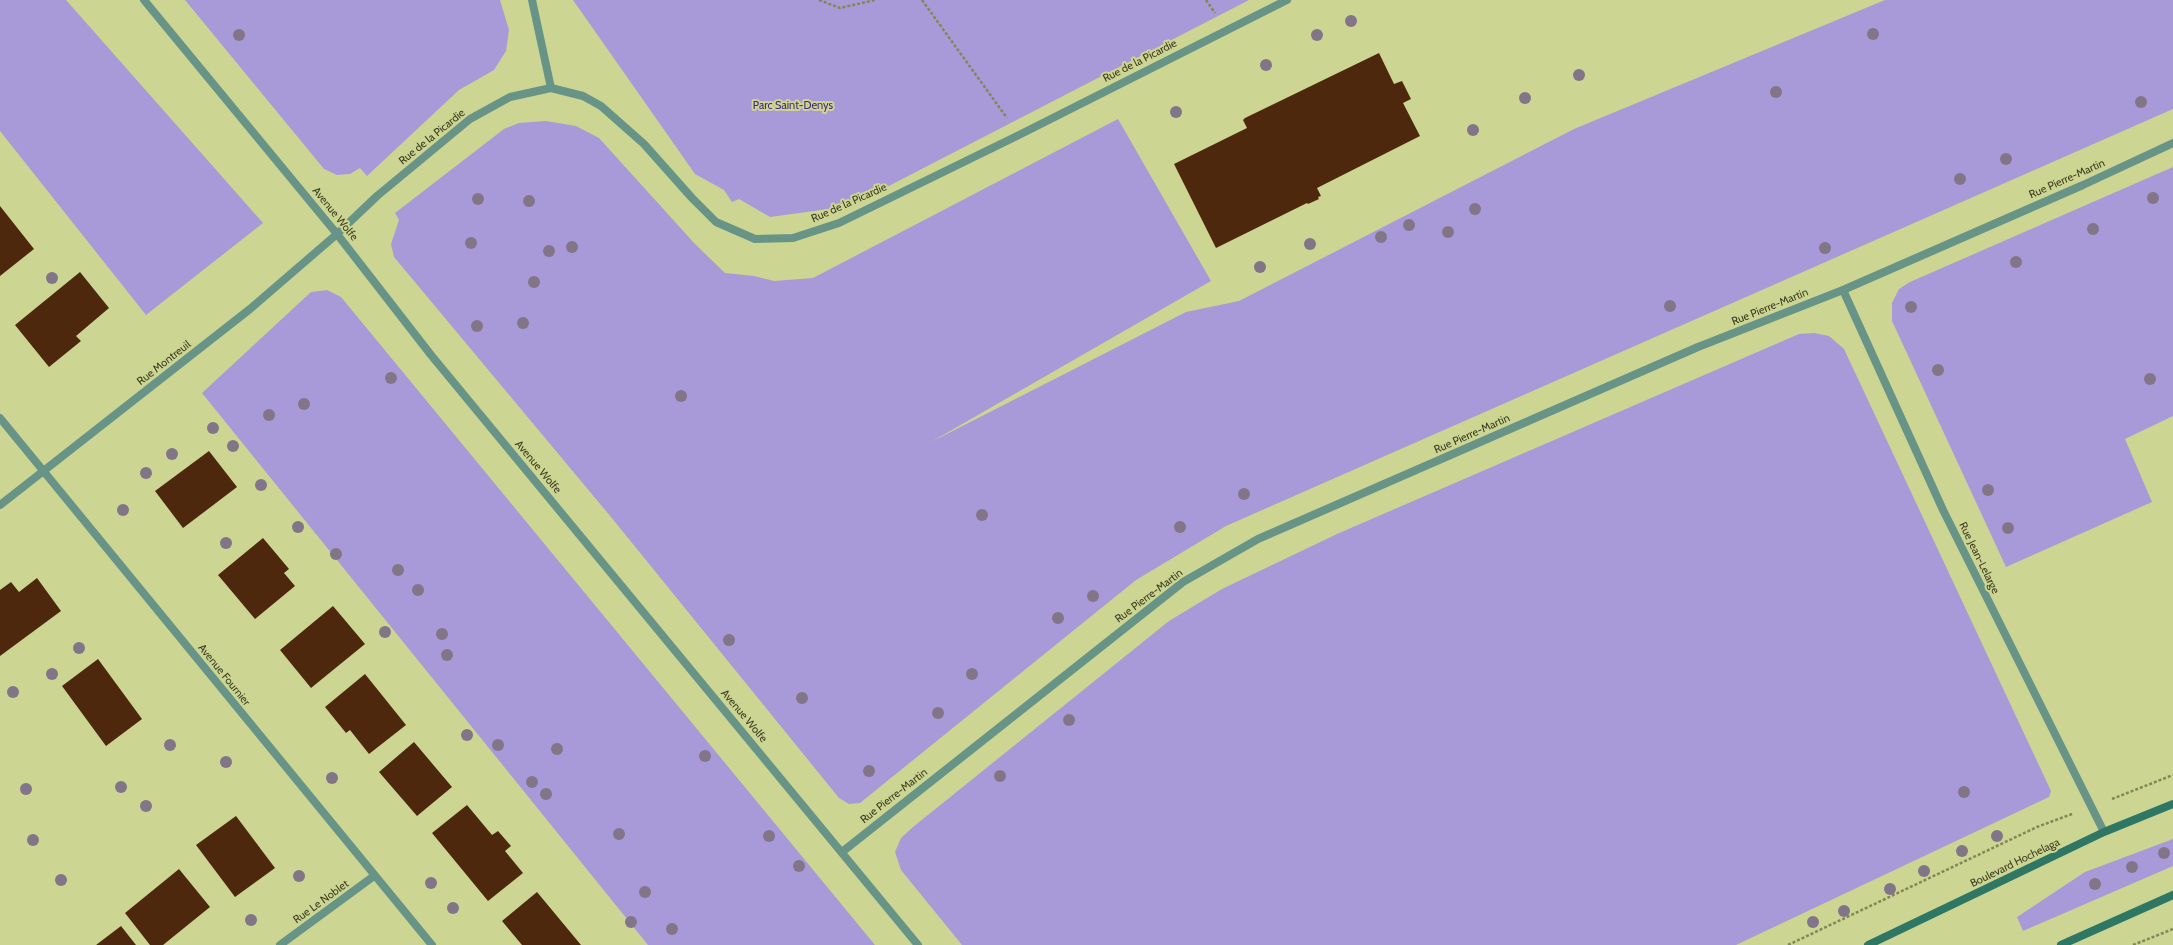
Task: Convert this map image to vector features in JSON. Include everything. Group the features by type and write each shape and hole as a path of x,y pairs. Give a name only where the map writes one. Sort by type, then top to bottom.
{"main road":[{"name":"Boulevard Hochelaga","path":"1868,945 2104,832 2173,804"},
{"path":"2061,945 2173,895"}],"street":[{"name":"Avenue Wolfe","path":"144,0 337,234 431,355 918,945"},
{"path":"532,0 551,88"},
{"name":"Rue de la Picardie","path":"337,234 377,196 470,119 510,97 551,88 583,96 601,106 644,144 692,198 716,222 755,239 793,238 838,223 1019,135 1287,0"},
{"name":"Rue Pierre-Martin","path":"842,852 1183,582 1258,539 1698,347 1843,290 2173,144"},
{"name":"Rue Montreuil","path":"0,505 250,309 337,234"},
{"name":"Rue Jean-Lelarge","path":"1843,290 1944,510 2104,832"},
{"name":"Avenue Fournier","path":"0,418 374,876 427,944"},
{"name":"Rue Le Noblet","path":"280,945 374,876"}],"path":[{"path":"819,0 840,8 875,0"},
{"path":"922,0 1019,135"},
{"path":"1788,945 2037,827 2173,775"},
{"path":"2133,945 2173,929"}],"green space":[{"path":"0,0 66,0 263,223 146,315 0,131"},
{"path":"185,0 500,0 509,30 506,51 494,70 459,90 367,176 360,168 350,174 337,175 324,169"},
{"name":"Parc Saint-Denys","path":"573,0 1249,0 850,206 770,217 739,199 732,202 724,190 695,174"},
{"path":"1885,0 2173,0 2173,109 1226,526 1136,580 860,803 849,804 839,798 611,517 394,257 391,244 399,220 395,213 504,129 519,123 546,121 576,126 599,138 695,244 725,273 754,276 774,281 813,278 1118,119 1211,281 931,442 1186,312 1239,301 1574,129"},
{"path":"2173,167 2173,416 2125,439 2152,502 2006,567 1892,321 1892,303 1899,289 1910,282"},
{"path":"327,290 341,297 875,945 648,945 202,393 311,292"},
{"path":"1814,333 1829,336 1844,349 2051,791 2049,797 1736,945 962,945 901,870 895,852 901,838 913,827 1169,621 1222,589 1337,534 1799,334"},
{"path":"2173,839 2173,866 2023,931 2017,917 2085,872"}],"building":[{"path":"1379,53 1394,84 1402,81 1411,99 1403,103 1420,136 1317,188 1321,196 1318,197 1319,199 1308,204 1307,203 1216,248 1174,164 1247,128 1243,120 1245,118"},
{"path":"0,206 34,249 0,276"},
{"path":"80,272 109,308 76,336 81,341 49,367 15,325"},
{"path":"209,451 237,487 183,528 155,491"},
{"path":"263,538 289,569 284,573 295,586 255,619 218,575"},
{"path":"37,578 61,611 0,656 0,590 11,582 19,592"},
{"path":"333,606 365,644 311,688 280,650"},
{"path":"98,659 142,719 106,746 62,686"},
{"path":"365,674 406,725 369,754 350,730 346,733 325,707"},
{"path":"414,742 452,787 417,816 379,772"},
{"path":"467,805 492,835 498,831 511,846 505,851 523,873 488,901 432,833"},
{"path":"236,816 275,868 235,897 196,845"},
{"path":"179,869 210,907 163,945 150,945 125,913"},
{"path":"537,892 581,945 522,945 502,921"},
{"path":"121,926 136,945 96,945"}]}
